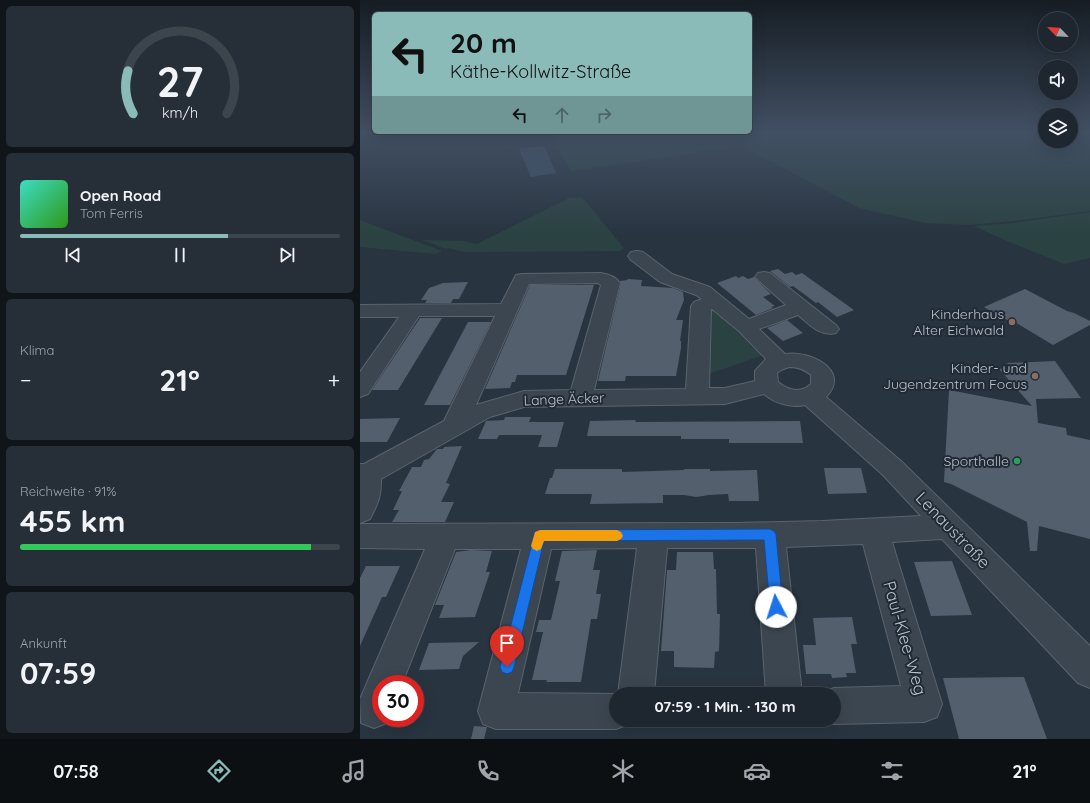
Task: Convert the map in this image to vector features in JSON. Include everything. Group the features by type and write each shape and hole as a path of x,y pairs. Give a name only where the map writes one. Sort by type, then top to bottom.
{"street":[{"path":"637,256 666,278 703,291 746,327 780,362"},
{"path":"764,277 829,329"},
{"path":"454,426 522,279 601,278 611,283 581,397"},
{"path":"697,397 701,306 716,301"},
{"path":"746,327 800,307"},
{"path":"360,389 413,310"},
{"path":"360,311 508,310"},
{"path":"801,361 818,369 821,373 823,382 819,390 810,396 796,398 782,396 775,393 766,385 764,379 765,373 773,364 780,362 801,361"},
{"name":"Lange Äcker","path":"360,511 367,497 364,474 482,411 524,399 725,396 766,385"},
{"name":"Lenaustraße","path":"810,396 892,468 1090,671"},
{"path":"360,536 653,536 874,532 949,526"},
{"name":"Paul-Klee-Weg","path":"841,706 924,704 874,532"},
{"path":"770,534 783,687"},
{"path":"540,536 496,711 609,711"},
{"path":"637,687 653,536"},
{"path":"388,675 445,537"}],"green space":[{"path":"568,166 602,166 571,171"},
{"path":"780,166 1090,166 1090,211 1015,221 968,225 926,223 859,208"},
{"path":"582,197 624,248 620,251 464,252 448,248 446,249 422,240 464,241 477,244 569,198"},
{"path":"1090,212 1090,258 1064,264 974,226 1013,223"},
{"path":"360,220 442,251 436,254 360,247"},
{"path":"713,305 766,354 706,375 706,307"}],"water":[{"path":"526,166 553,166 556,173 531,177"}],"building":[{"path":"778,269 785,274 792,272 796,275 802,273 854,310 837,317 818,302 816,303 793,286 790,287 770,271"},
{"path":"736,276 738,278 743,276 748,279 754,277 771,294 763,297 775,306 756,315 717,283"},
{"path":"628,279 642,280 641,286 673,288 683,292 684,300 676,320 683,320 680,341 681,348 676,376 626,376 625,381 598,381 621,283 620,281"},
{"path":"468,282 459,299 453,299 451,303 425,303 427,300 421,300 429,288 443,283"},
{"path":"530,285 594,285 566,375 517,375 515,382 512,382 510,388 485,389"},
{"path":"1025,289 1090,321 1090,325 1053,345 1013,321 1004,319 984,307"},
{"path":"420,318 442,318 398,390 372,390"},
{"path":"787,320 803,333 783,341 767,328"},
{"path":"468,322 491,322 450,405 424,405"},
{"name":"Sporthalle","path":"1055,361 1081,398 1036,399 1038,423 1066,428 1067,435 1090,440 1090,539 1039,526 1037,551 1030,551 1027,522 951,484 944,482 949,390 1032,406 999,369 1010,367 1007,363"},
{"path":"505,417 531,417 529,422 564,422 557,447 538,447 542,435 499,435 497,439 478,439 486,421 504,420"},
{"path":"400,418 387,442 360,442 360,419"},
{"path":"636,420 635,422 800,421 803,443 729,443 729,439 681,439 681,436 587,436 590,421"},
{"path":"462,446 446,483 450,484 441,502 454,502 445,522 392,522 399,510 393,510 402,491 399,491 412,467 421,467 424,460 429,459 437,449"},
{"path":"824,468 861,468 867,493 828,494"},
{"path":"555,469 622,469 622,472 684,469 710,469 710,471 757,470 759,501 729,501 728,494 696,497 684,495 663,495 663,503 590,504 592,494 545,494 550,478 552,478"},
{"path":"471,550 492,551 486,572 490,572 475,617 439,618 444,605 435,605 456,552"},
{"path":"597,550 593,570 600,570 596,594 601,594 597,619 591,619 581,682 546,682 547,680 532,680 543,632 536,632 539,620 551,620 560,581 555,581 562,551"},
{"path":"677,552 713,552 714,569 716,569 717,614 720,614 719,651 715,652 714,668 674,667 674,651 661,651 667,570 676,570"},
{"path":"952,561 972,615 931,616 914,562"},
{"path":"366,566 400,566 386,597 382,597 360,646 360,578"},
{"path":"852,617 857,644 851,644 856,673 846,673 847,677 832,678 831,674 806,674 803,645 816,645 813,618"},
{"path":"479,642 463,656 459,669 419,670 429,643"},
{"path":"1024,677 1047,739 959,739 943,678"},
{"path":"474,726 487,727 484,739 471,739"}],"slow traffic":[{"path":"537,546 540,536 617,536"}],"place":[{"name":"Kinderhaus Alter Eichwald","path":"1012,322"},
{"name":"Kinder- und Jugendzentrum Focus","path":"1035,376"},
{"name":"Sporthalle","path":"1017,461"}],"route":[{"path":"507,667 540,536 770,534 776,607"}]}
